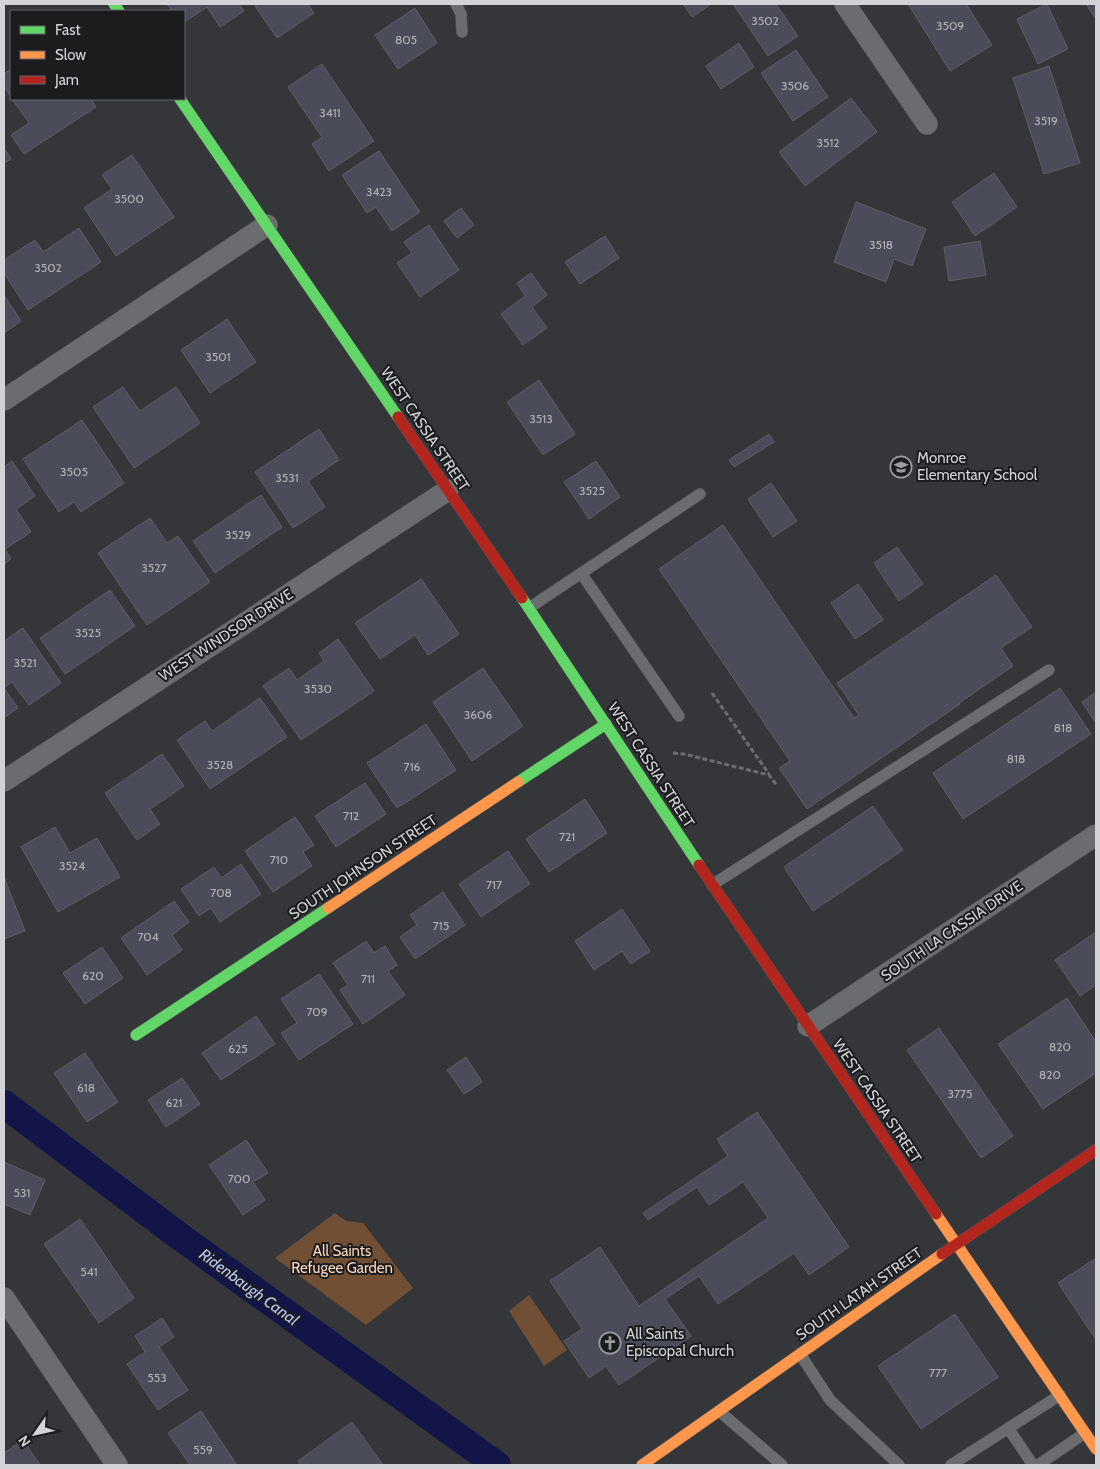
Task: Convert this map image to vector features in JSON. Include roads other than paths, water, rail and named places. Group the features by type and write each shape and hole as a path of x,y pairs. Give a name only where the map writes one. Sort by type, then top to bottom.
{"street":[{"path":"845,4 926,124"},
{"name":"WEST CASSIA STREET","path":"181,100 529,608 712,885 1096,1449"},
{"path":"4,400 267,225"},
{"name":"WEST WINDSOR DRIVE","path":"4,781 448,490"},
{"name":"SOUTH JOHNSON STREET","path":"136,1035 606,724"},
{"name":"SOUTH LA CASSIA DRIVE","path":"808,1026 1096,835"},
{"name":"SOUTH LATAH STREET","path":"642,1465 956,1244 1096,1150"},
{"path":"4,1298 117,1465"}],"lane":[{"path":"456,4 461,14 462,32"},
{"path":"529,608 700,494"},
{"path":"582,573 679,716"},
{"path":"712,885 1049,670"},
{"path":"800,1354 830,1400 899,1465"},
{"path":"951,1465 1060,1395"},
{"path":"719,1411 782,1465"},
{"path":"1008,1428 1034,1465"},
{"path":"1038,1465 1086,1433"}],"waterway":[{"name":"Ridenbaugh Canal","path":"4,1104 179,1236 497,1465"}],"place":[{"name":"Monroe Elementary School","path":"901,467"},
{"name":"All Saints Episcopal Church","path":"610,1343"}],"park label":[{"name":"All Saints Refugee Garden","path":"342,1260"}]}
